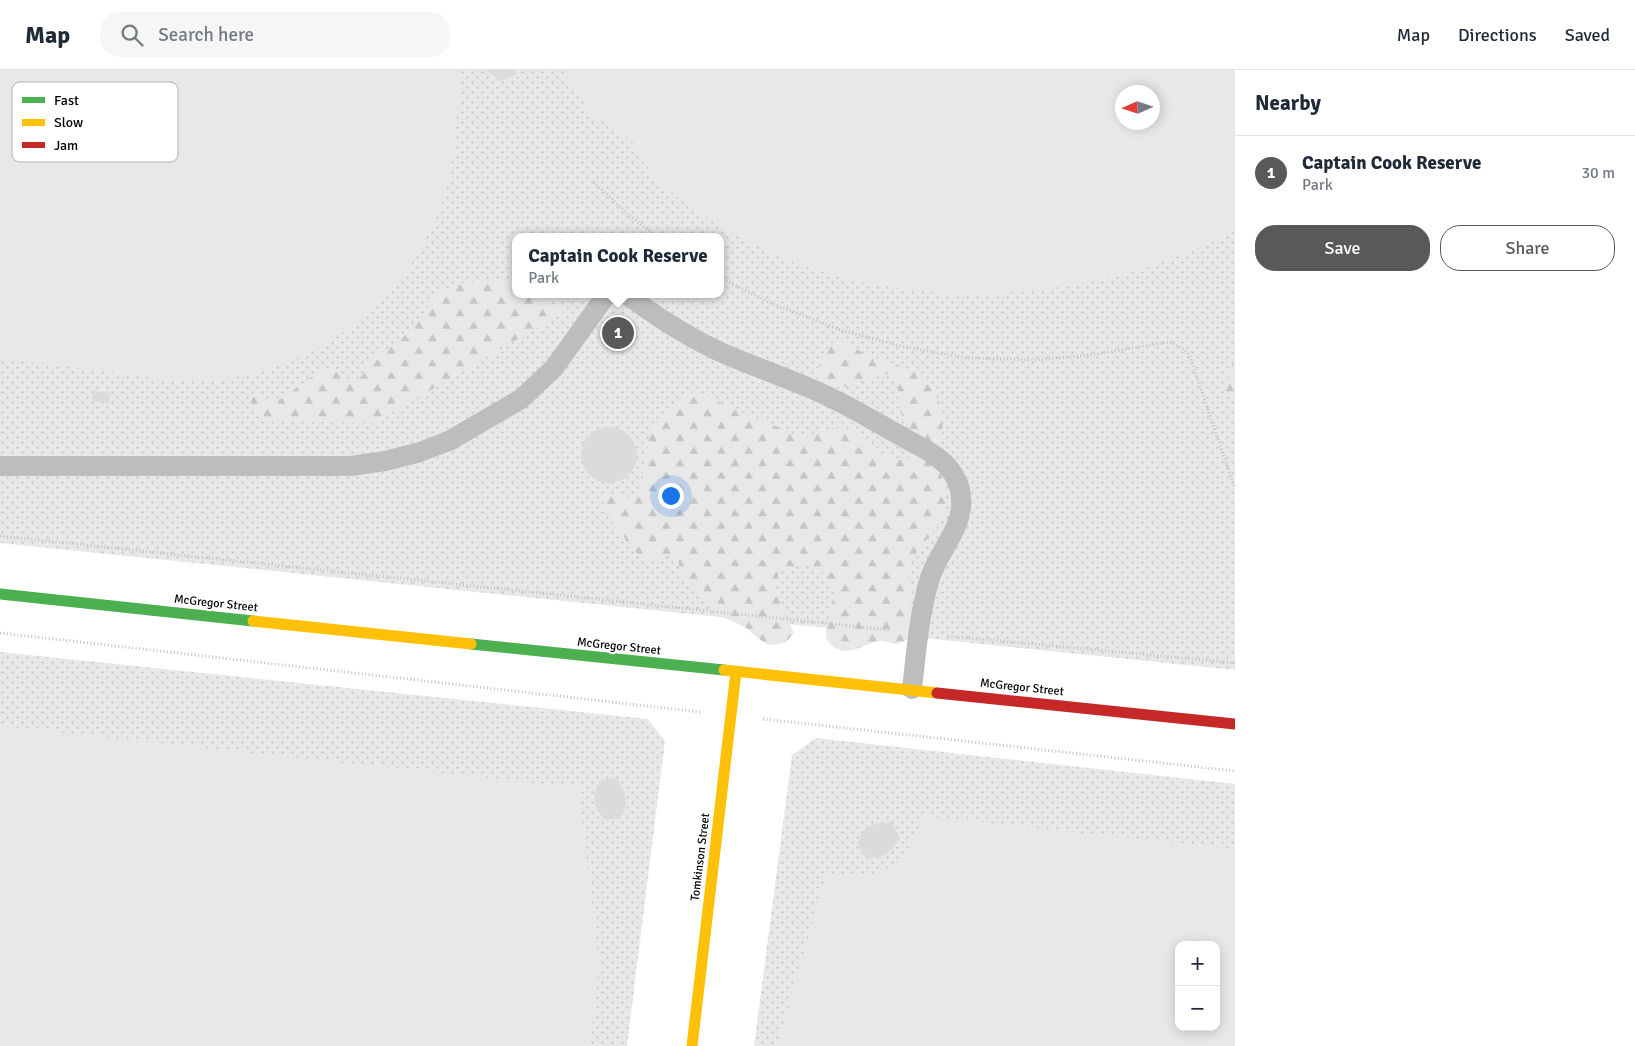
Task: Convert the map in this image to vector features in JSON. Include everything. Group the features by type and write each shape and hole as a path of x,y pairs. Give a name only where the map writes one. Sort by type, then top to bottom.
{"street":[{"name":"McGregor Street","path":"0,594 1235,724"},
{"name":"Tomkinson Street","path":"692,1046 736,672"}],"lane":[{"path":"0,466 351,466 385,461 417,453 449,441 522,399 554,368 604,298"},
{"path":"632,298 672,325 715,349 760,370 807,387 855,410 935,456 948,467 956,480 961,496 962,509 958,523 936,562 930,579 918,633 912,689"}],"path":[{"path":"594,182 630,216 652,233"},
{"path":"724,280 771,303 840,330 905,346 968,358 1037,360 1090,355 1169,342 1174,344 1189,354 1235,488"},
{"path":"0,536 571,596"},
{"path":"0,633 1235,771"}],"green space":[{"path":"0,70 1235,70 1235,670 0,543"},
{"path":"0,70 461,70 453,157 446,191 440,208 423,245 401,278 374,307 344,332 311,352 274,367 236,377 195,381 155,378 0,358"},
{"path":"562,70 1235,70 1235,223 1233,232 1167,261 1080,284 1016,292 951,293 887,287 824,272 764,249 708,218 653,176 634,144 610,124 595,117 582,102"},
{"path":"512,277 512,298 547,298 566,311 374,423 267,421 258,415 250,402 254,396 276,401 283,398 314,375 327,368 335,368 345,380 352,382 364,374 370,359 390,348 414,328 436,294 464,283 510,279"},
{"path":"840,341 874,358 911,370 933,390 940,404 943,417 939,460 946,498 945,512 938,526 918,551 910,565 908,588 912,626 907,640 896,644 881,641 844,651 831,645 827,638 826,630 834,591 830,581 822,572 806,566 785,569 778,576 776,583 777,591 783,610 794,633 785,643 770,645 763,642 746,628 714,613 681,575 678,560 667,555 649,560 627,545 624,536 614,525 610,517 604,493 637,499 652,424 695,391 805,438 826,430 839,428 850,430 860,435 885,455 894,459 903,459 913,455 914,444 900,408 897,385 889,375 881,374 839,387 828,385 817,377 821,362 833,342"},
{"path":"1235,357 1235,398 1226,394 1224,387"},
{"path":"0,652 648,719 665,741 627,1046 0,1046"},
{"path":"0,726 543,784 578,784 599,963 590,1046 0,1046"},
{"path":"816,738 1235,784 1235,1046 754,1046 792,755"},
{"path":"922,816 1235,849 1235,1046 777,1046 827,872 845,876 861,876 875,873 888,868 900,859 909,847"}],"building":[{"path":"487,70 516,70 516,75 500,81"},
{"path":"93,391 111,393 109,403 92,401"},
{"path":"609,427 620,429 629,435 635,444 637,455 635,466 629,475 620,481 609,483 598,481 589,475 583,466 581,455 583,444 589,435 598,429"},
{"path":"616,778 624,790 626,804 621,818 605,820 596,808 594,794 600,780"},
{"path":"877,823 892,823 900,838 892,850 880,857 866,858 857,843 864,830"}],"traffic: fast":[{"path":"0,594 253,621"},
{"path":"471,644 724,670"}],"traffic: slow":[{"path":"253,621 471,644"},
{"path":"724,670 937,693"},
{"path":"692,1046 736,672"}],"traffic: jam":[{"path":"937,693 1235,724"}],"place":[{"name":"Captain Cook Reserve","path":"618,333"}]}
